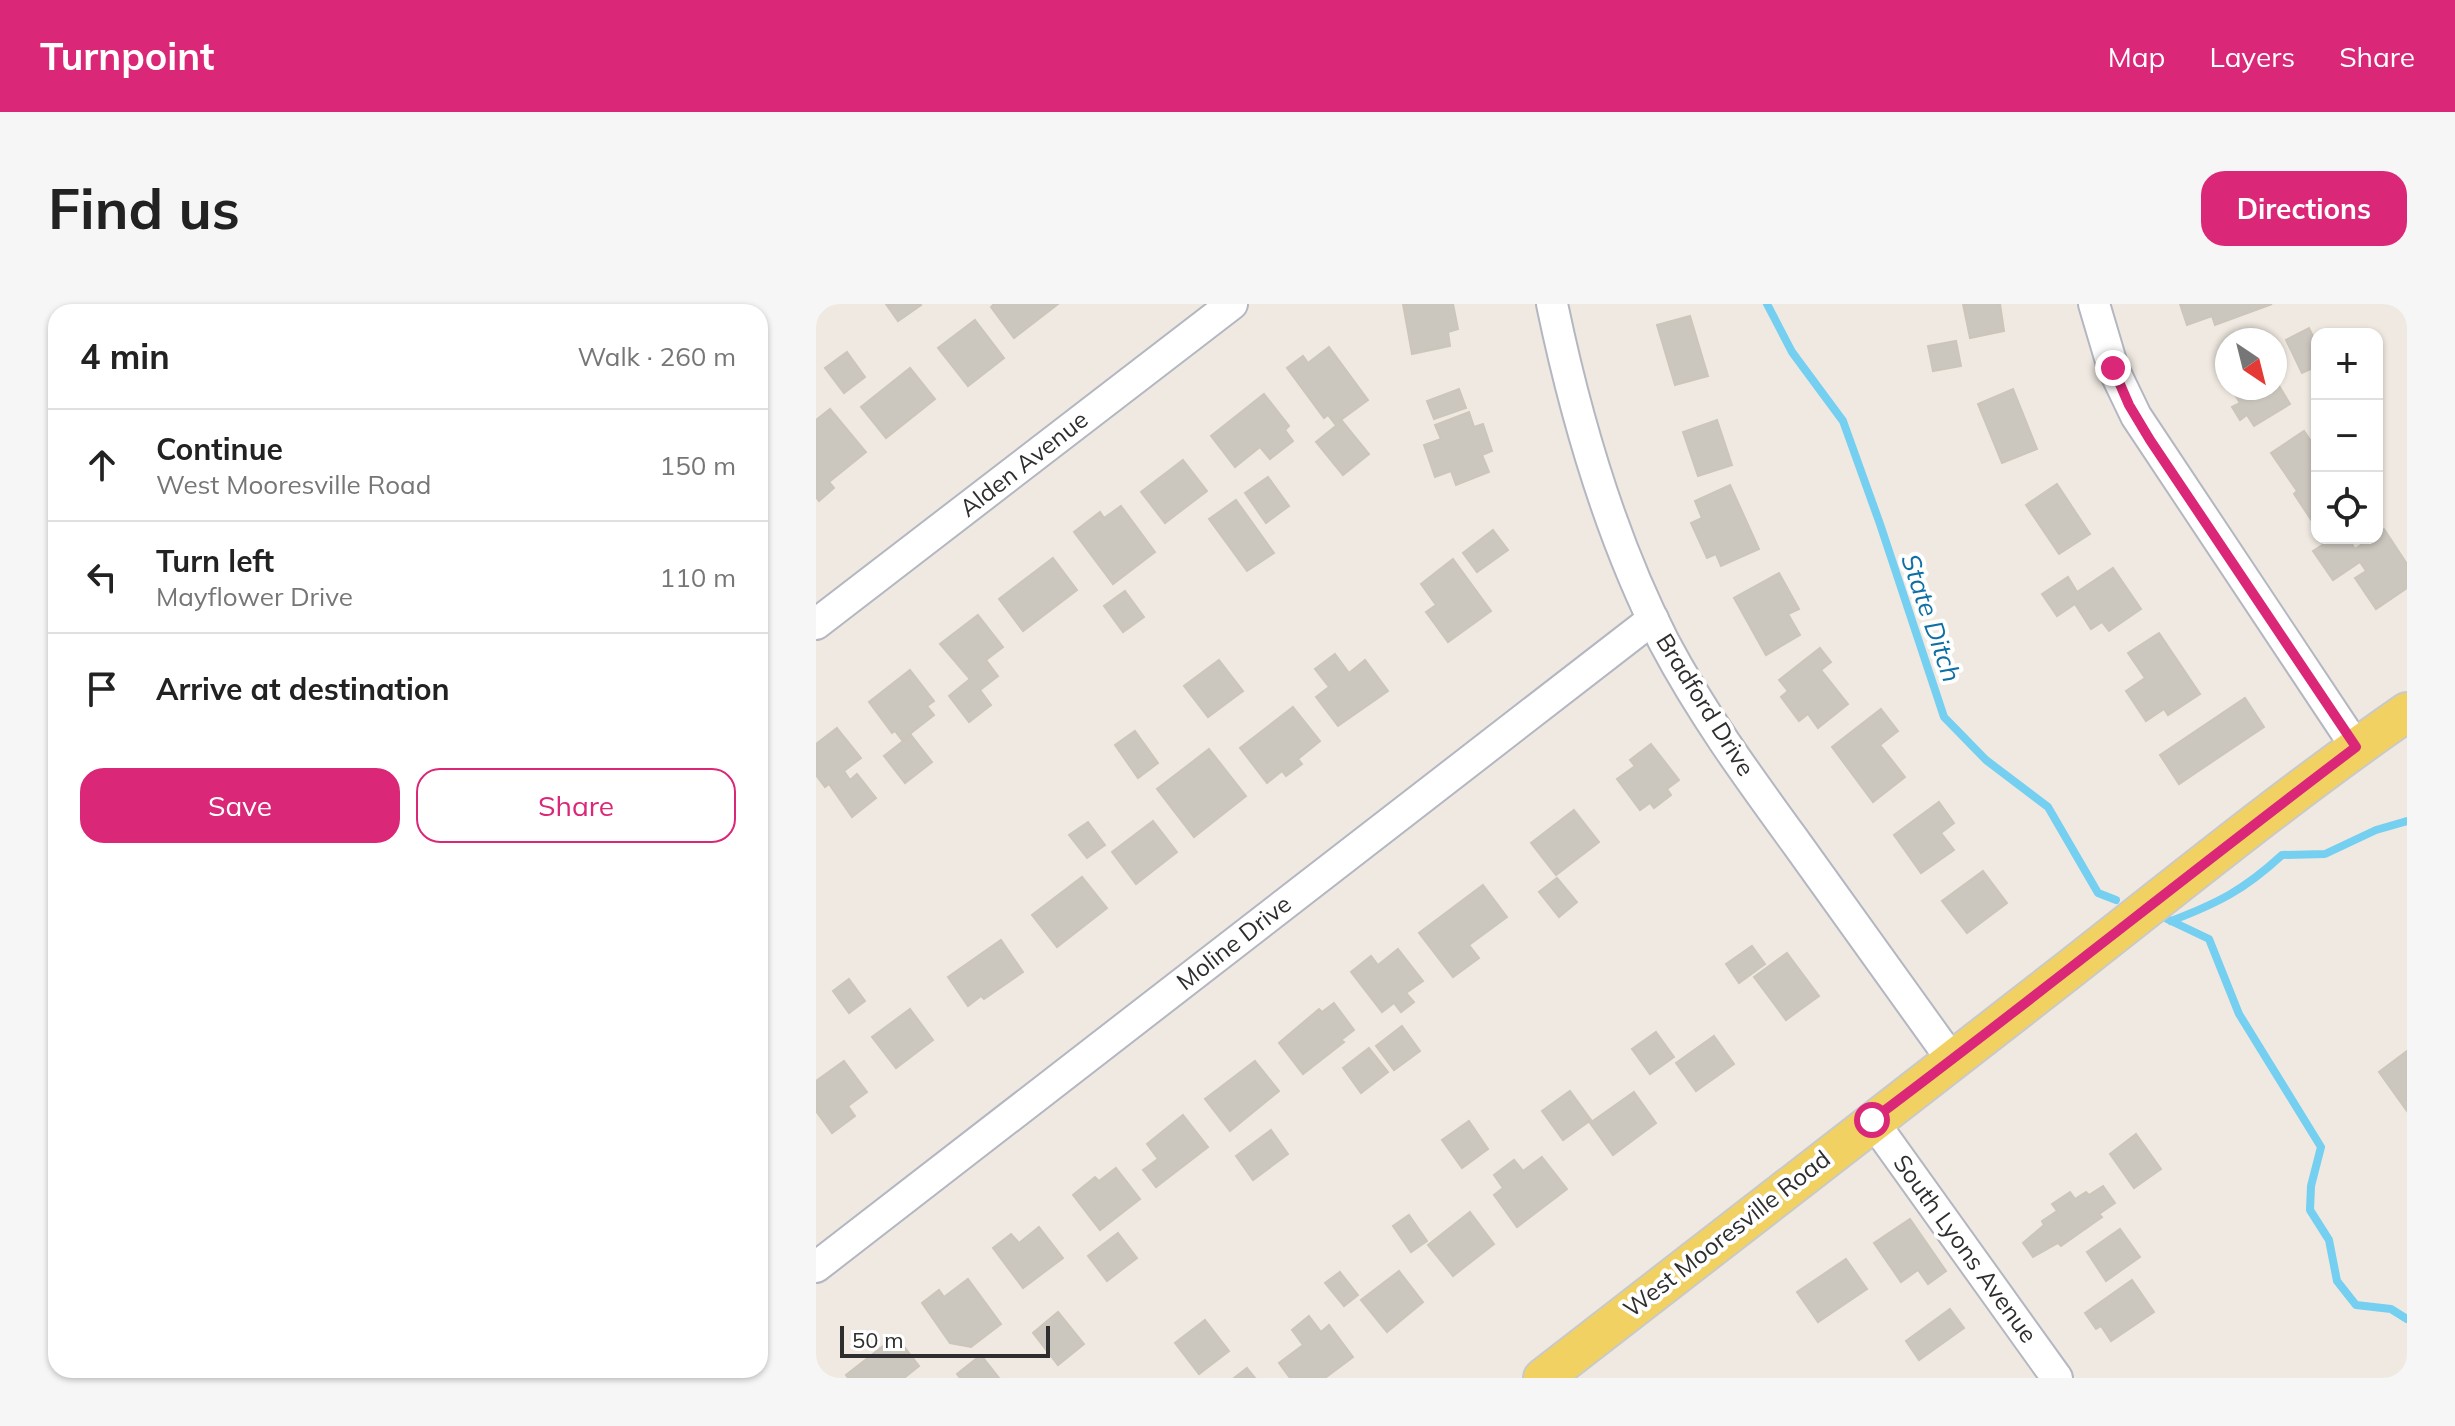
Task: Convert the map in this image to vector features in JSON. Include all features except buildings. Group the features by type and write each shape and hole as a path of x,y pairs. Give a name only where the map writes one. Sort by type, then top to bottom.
{"main road":[{"name":"West Mooresville Road","path":"1543,1378 2182,878 2407,712"}],"street":[{"name":"Alden Avenue","path":"816,624 1232,304"},
{"name":"Bradford Drive","path":"1552,304 1575,397 1621,544 1653,619 1691,691 1719,735 1952,1060"},
{"path":"2094,304 2107,354 2136,416 2356,747"},
{"name":"Moline Drive","path":"816,1267 1653,619"},
{"name":"South Lyons Avenue","path":"1872,1120 2057,1378"}],"waterway":[{"name":"State Ditch","path":"1767,304 1792,352 1843,421 1944,717 1986,760 2048,807 2098,893 2116,900"},
{"path":"2171,921 2230,894 2282,855 2325,854 2376,830 2407,821"},
{"name":"State Ditch","path":"2167,919 2209,939 2239,1014 2321,1147 2311,1186 2310,1210 2329,1240 2337,1281 2356,1305 2391,1309 2407,1319"}],"route":[{"path":"1872,1120 2072,968 2182,878 2356,747 2150,440 2129,405 2113,368"}]}
